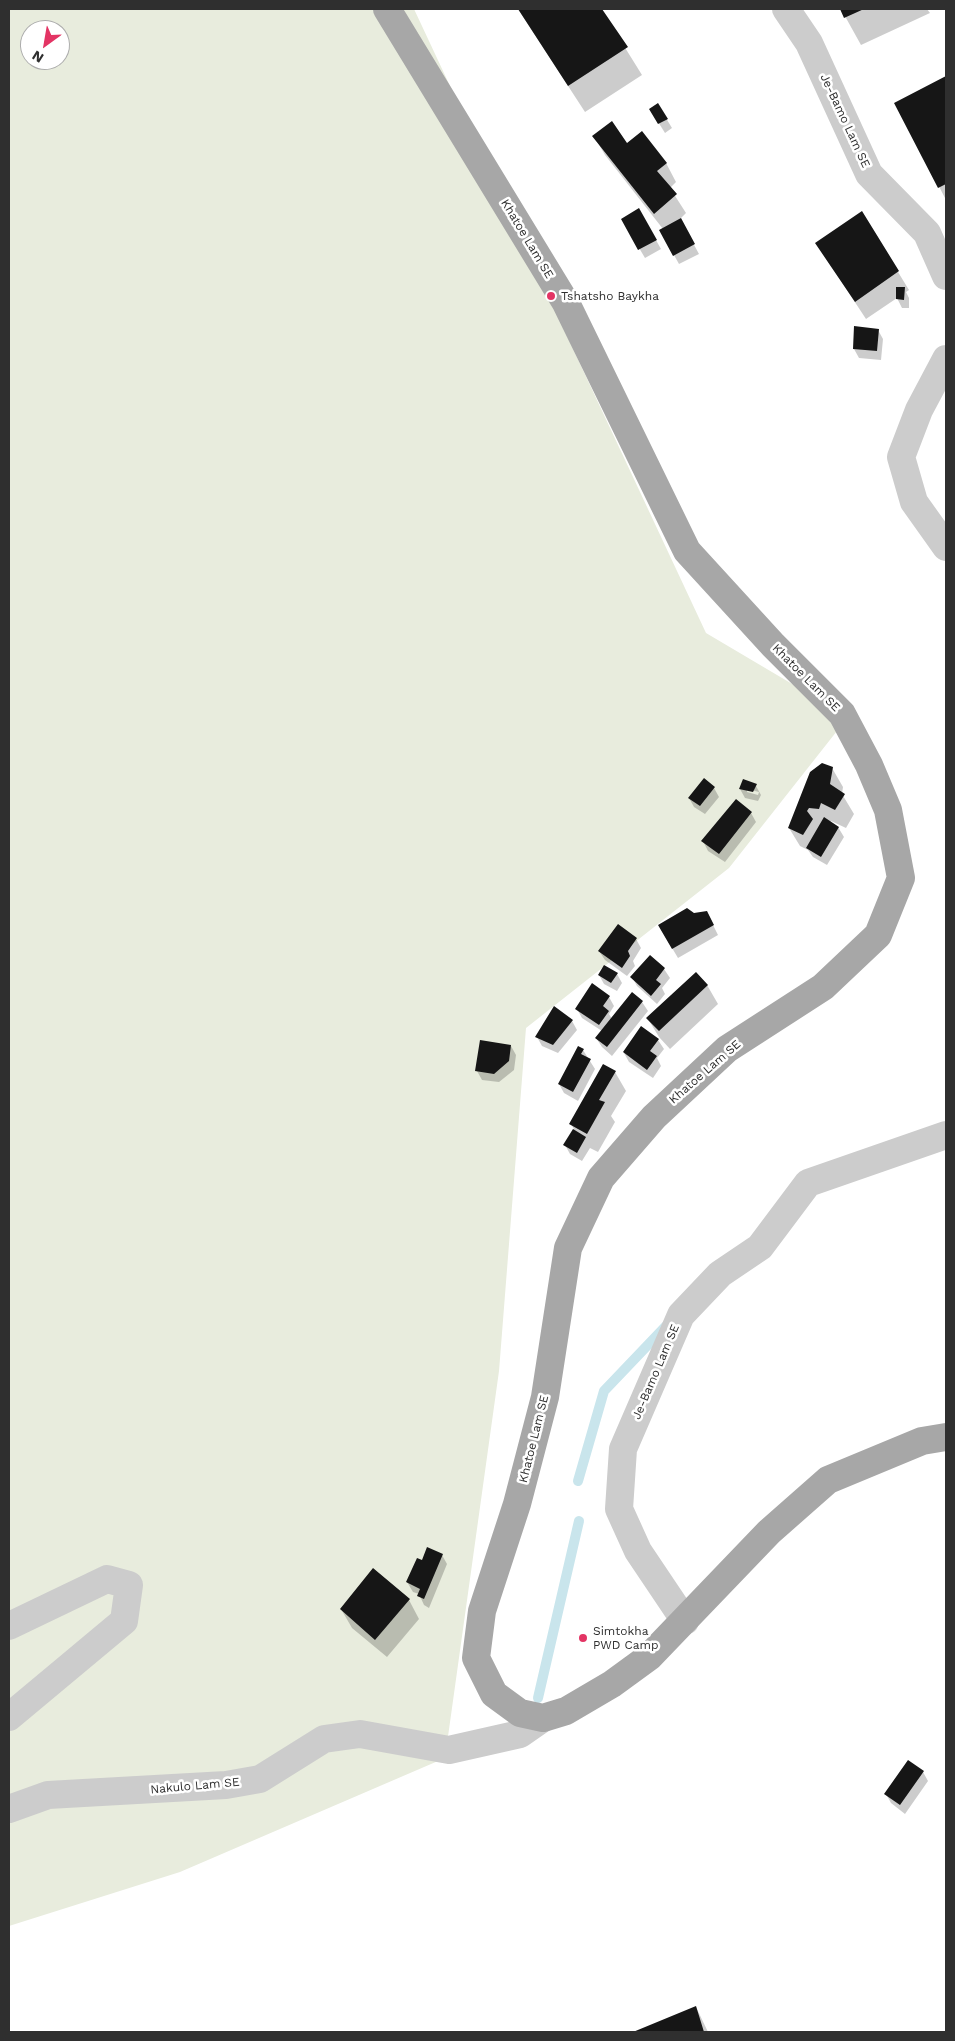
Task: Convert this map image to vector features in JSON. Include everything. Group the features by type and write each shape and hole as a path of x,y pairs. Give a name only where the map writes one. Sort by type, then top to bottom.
{"main road":[{"name":"Khatoe Lam SE","path":"387,9 566,303 687,550 773,645 842,714 869,765 888,810 901,878 878,935 823,987 727,1049 654,1117 601,1178 568,1248 546,1397 517,1504 482,1610 476,1658 494,1694 520,1713 543,1718"},
{"path":"543,1718 566,1711 612,1684 649,1657 769,1532 828,1480 922,1441 946,1437"}],"street":[{"name":"Je-Bamo Lam SE","path":"786,9 809,43 870,174 927,233 946,276"},
{"path":"946,359 919,410 901,457 914,502 946,546"},
{"name":"Je-Bamo Lam SE","path":"684,1621 638,1551 619,1509 623,1449 681,1315 720,1274 760,1247 808,1183 946,1135"},
{"path":"9,1626 107,1579 128,1585 124,1621 9,1717"},
{"name":"Nakulo Lam SE","path":"9,1809 48,1795 226,1785 260,1779 324,1739 360,1734 449,1750 520,1734 543,1718"}],"shaded area":[{"path":"9,9 414,9 706,633 848,717 729,868 526,1028 499,1371 445,1758 180,1872 9,1926"}],"building":[{"path":"518,9 602,9 628,47 568,86"},
{"path":"840,9 864,9 844,18"},
{"path":"946,76 946,184 938,188 894,103"},
{"path":"658,103 668,119 658,124 649,109"},
{"path":"612,121 627,143 642,131 667,163 657,171 677,194 654,214 592,136"},
{"path":"639,208 657,240 638,250 621,219"},
{"path":"862,211 899,271 855,302 815,243"},
{"path":"681,218 695,244 673,256 659,230"},
{"path":"896,287 905,287 904,300 896,299"},
{"path":"854,326 879,329 877,351 853,349"},
{"path":"822,763 833,767 830,784 845,794 835,810 821,803 819,809 809,808 807,811 813,819 803,835 788,828 810,772"},
{"path":"704,778 715,787 700,806 688,798"},
{"path":"743,779 757,784 753,792 739,789"},
{"path":"736,799 752,812 719,854 701,841"},
{"path":"824,817 839,827 821,857 806,848"},
{"path":"687,908 694,913 707,911 714,925 672,949 658,925"},
{"path":"618,924 637,938 628,951 630,956 622,968 598,951"},
{"path":"650,955 665,968 656,980 661,984 651,996 630,977"},
{"path":"604,965 618,973 611,983 598,975"},
{"path":"696,972 708,985 659,1031 646,1018"},
{"path":"592,983 610,996 603,1006 609,1011 599,1025 575,1009"},
{"path":"632,992 643,1001 607,1047 595,1038"},
{"path":"554,1006 573,1020 553,1045 535,1037"},
{"path":"641,1026 659,1039 650,1051 657,1056 647,1070 623,1052"},
{"path":"480,1040 511,1045 509,1061 494,1074 475,1071"},
{"path":"578,1046 584,1049 581,1054 591,1059 573,1092 558,1084"},
{"path":"603,1064 616,1071 599,1100 605,1102 587,1134 569,1124"},
{"path":"573,1129 586,1137 577,1153 563,1145"},
{"path":"427,1547 443,1554 424,1599 417,1596 420,1589 406,1582 417,1558 422,1560"},
{"path":"373,1568 410,1599 375,1640 340,1609"},
{"path":"908,1760 924,1771 900,1805 884,1794"},
{"path":"696,2006 704,2032 633,2032"}],"waterway":[{"path":"578,1481 604,1391 666,1326"},
{"path":"538,1698 579,1521"}],"place":[{"name":"Tshatsho Baykha","path":"551,296"},
{"name":"Simtokha PWD Camp","path":"583,1638"}]}
